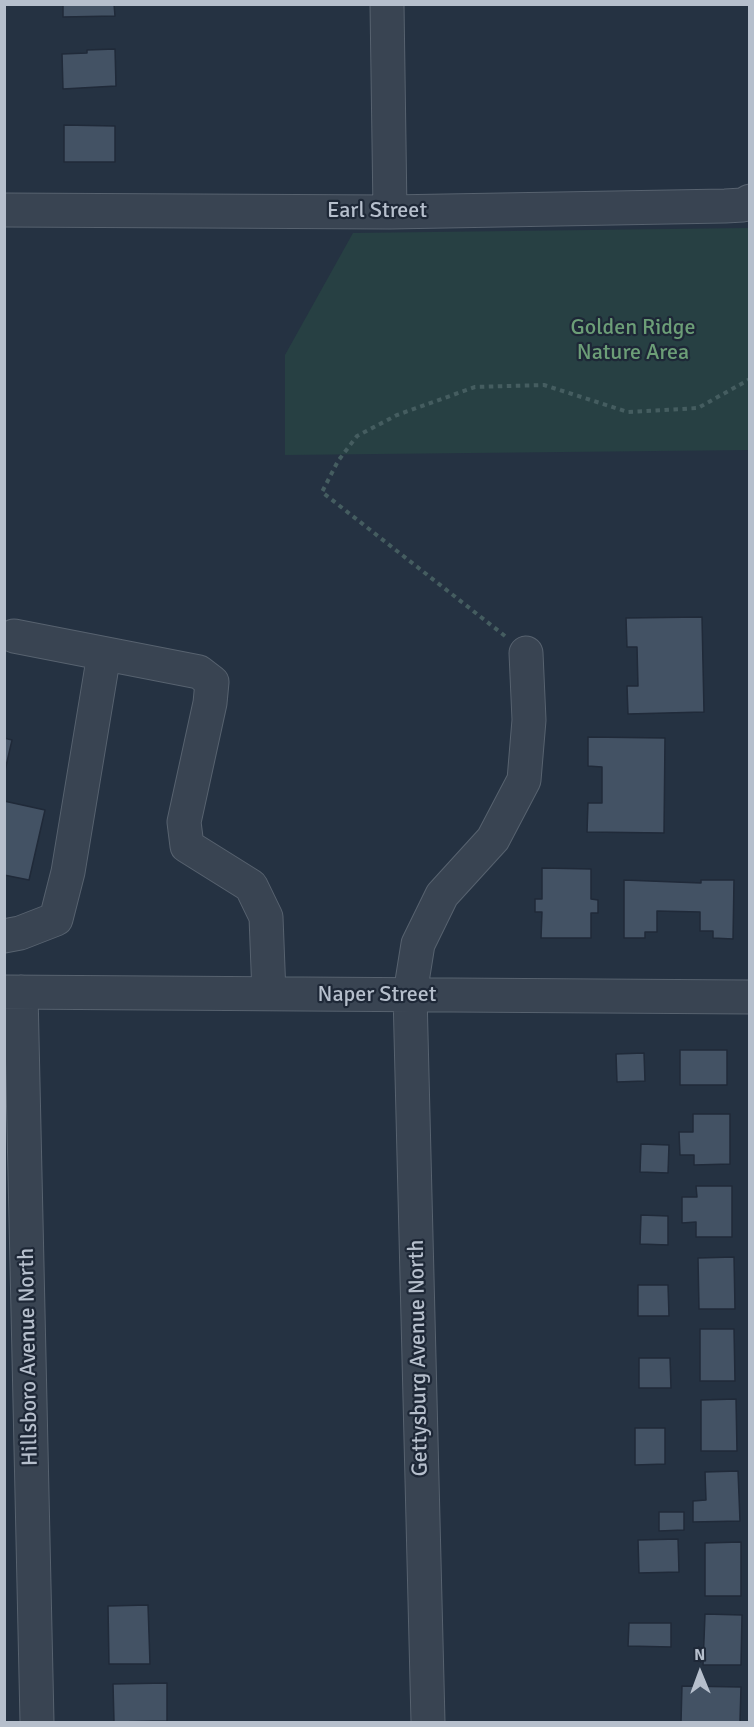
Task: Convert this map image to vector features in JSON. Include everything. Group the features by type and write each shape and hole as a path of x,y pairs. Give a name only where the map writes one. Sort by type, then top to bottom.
{"street":[{"path":"387,4 390,212"},
{"name":"Earl Street","path":"4,210 390,212 725,206 743,205 750,201"},
{"path":"14,636 199,672 212,682 210,703 184,822 187,846 252,886 266,916 269,994"},
{"name":"Gettysburg Avenue North","path":"428,1722 410,994 418,944 442,895 493,839 524,780 529,720 526,653"},
{"path":"4,936 20,933 56,919 68,872 104,654"},
{"name":"Naper Street","path":"13,992 750,998"},
{"name":"Hillsboro Avenue North","path":"13,992 37,1722"}],"path":[{"path":"526,653 322,492 338,461 357,436 397,415 475,387 544,386 628,412 698,408 750,379"}],"green space":[{"name":"Golden Ridge Nature Area","path":"749,228 749,450 285,455 285,355 353,233"}],"building":[{"path":"63,4 114,4 115,16 63,17"},
{"path":"115,49 116,86 63,89 62,54"},
{"path":"64,125 115,126 115,162 64,162"},
{"path":"702,617 704,712 628,714 627,686 638,686 637,647 627,647 626,618"},
{"path":"588,737 665,738 664,833 587,832 588,803 602,803 602,767 588,766"},
{"path":"4,738 12,740 4,775"},
{"path":"4,801 45,810 29,880 4,875"},
{"path":"542,868 591,869 591,899 598,900 598,913 591,913 591,938 541,938 542,912 535,912 535,899 542,899"},
{"path":"624,880 701,883 701,880 734,880 733,939 713,938 713,931 700,931 700,912 657,911 657,932 645,932 645,938 624,938"},
{"path":"680,1050 727,1050 727,1085 680,1085"},
{"path":"644,1053 645,1081 617,1082 616,1054"},
{"path":"693,1114 730,1114 730,1164 694,1165 694,1155 680,1155 679,1132 693,1132"},
{"path":"641,1144 669,1145 668,1173 640,1172"},
{"path":"696,1186 732,1186 732,1237 696,1237 696,1222 682,1223 682,1197 697,1197"},
{"path":"641,1215 668,1216 668,1245 640,1244"},
{"path":"734,1257 735,1309 699,1309 698,1258"},
{"path":"638,1285 668,1285 669,1316 638,1316"},
{"path":"700,1329 734,1329 735,1381 700,1381"},
{"path":"639,1358 670,1358 671,1388 639,1388"},
{"path":"736,1399 737,1451 701,1451 701,1400"},
{"path":"635,1428 665,1428 665,1464 635,1465"},
{"path":"738,1471 740,1521 693,1522 693,1501 706,1500 705,1472"},
{"path":"659,1512 684,1512 684,1530 659,1531"},
{"path":"678,1539 679,1572 639,1573 638,1540"},
{"path":"741,1542 741,1596 705,1596 705,1543"},
{"path":"148,1605 150,1664 109,1664 108,1606"},
{"path":"705,1614 742,1615 741,1665 703,1665"},
{"path":"629,1623 671,1623 671,1647 628,1646"},
{"path":"167,1683 167,1721 114,1722 113,1684"},
{"path":"682,1686 741,1687 740,1722 681,1722"}]}
